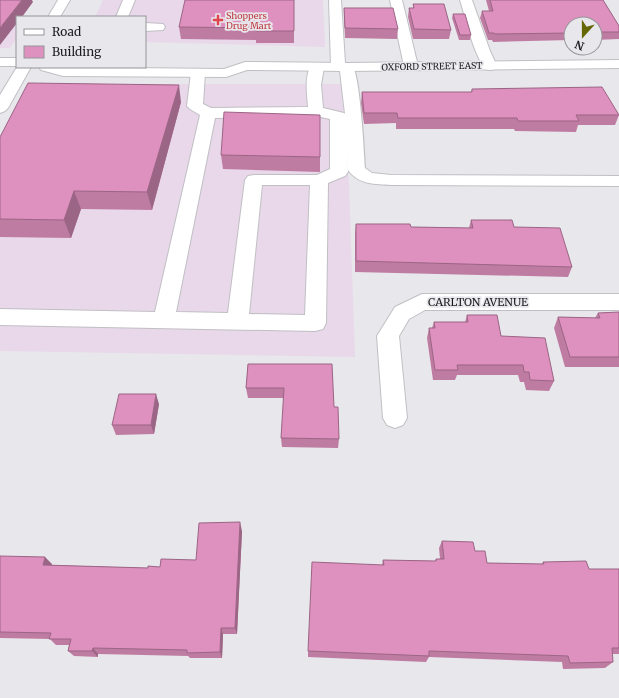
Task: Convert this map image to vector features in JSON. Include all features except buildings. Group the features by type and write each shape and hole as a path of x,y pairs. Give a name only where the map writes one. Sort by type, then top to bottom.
{"main road":[{"path":"56,16 64,0"},
{"path":"122,16 129,0"},
{"path":"335,0 342,67 350,85 357,170 368,178 391,180 619,181"},
{"path":"396,0 411,66"},
{"path":"466,0 490,66"},
{"name":"OXFORD STREET EAST","path":"227,59 245,66 317,67 619,64"},
{"path":"0,62 16,62"},
{"name":"OXFORD STREET EAST","path":"49,68 63,72 226,73 245,66"},
{"path":"316,111 314,86 317,67"},
{"path":"0,108 23,68"},
{"path":"198,73 195,106 208,113 316,111 338,116 339,172 319,180 254,180 238,321"},
{"path":"164,320 208,113"},
{"path":"0,317 315,322 319,180"},
{"name":"CARLTON AVENUE","path":"395,418 388,336 402,312 422,302 619,302"}],"shaded area":[{"path":"103,0 323,0 325,47 146,42 146,16 95,16"},
{"path":"0,21 16,21 16,39 10,48 0,48"},
{"path":"86,84 341,84 349,184 355,357 0,351 0,155"}],"place":[{"name":"Shoppers Drug Mart","path":"218,20"}]}
